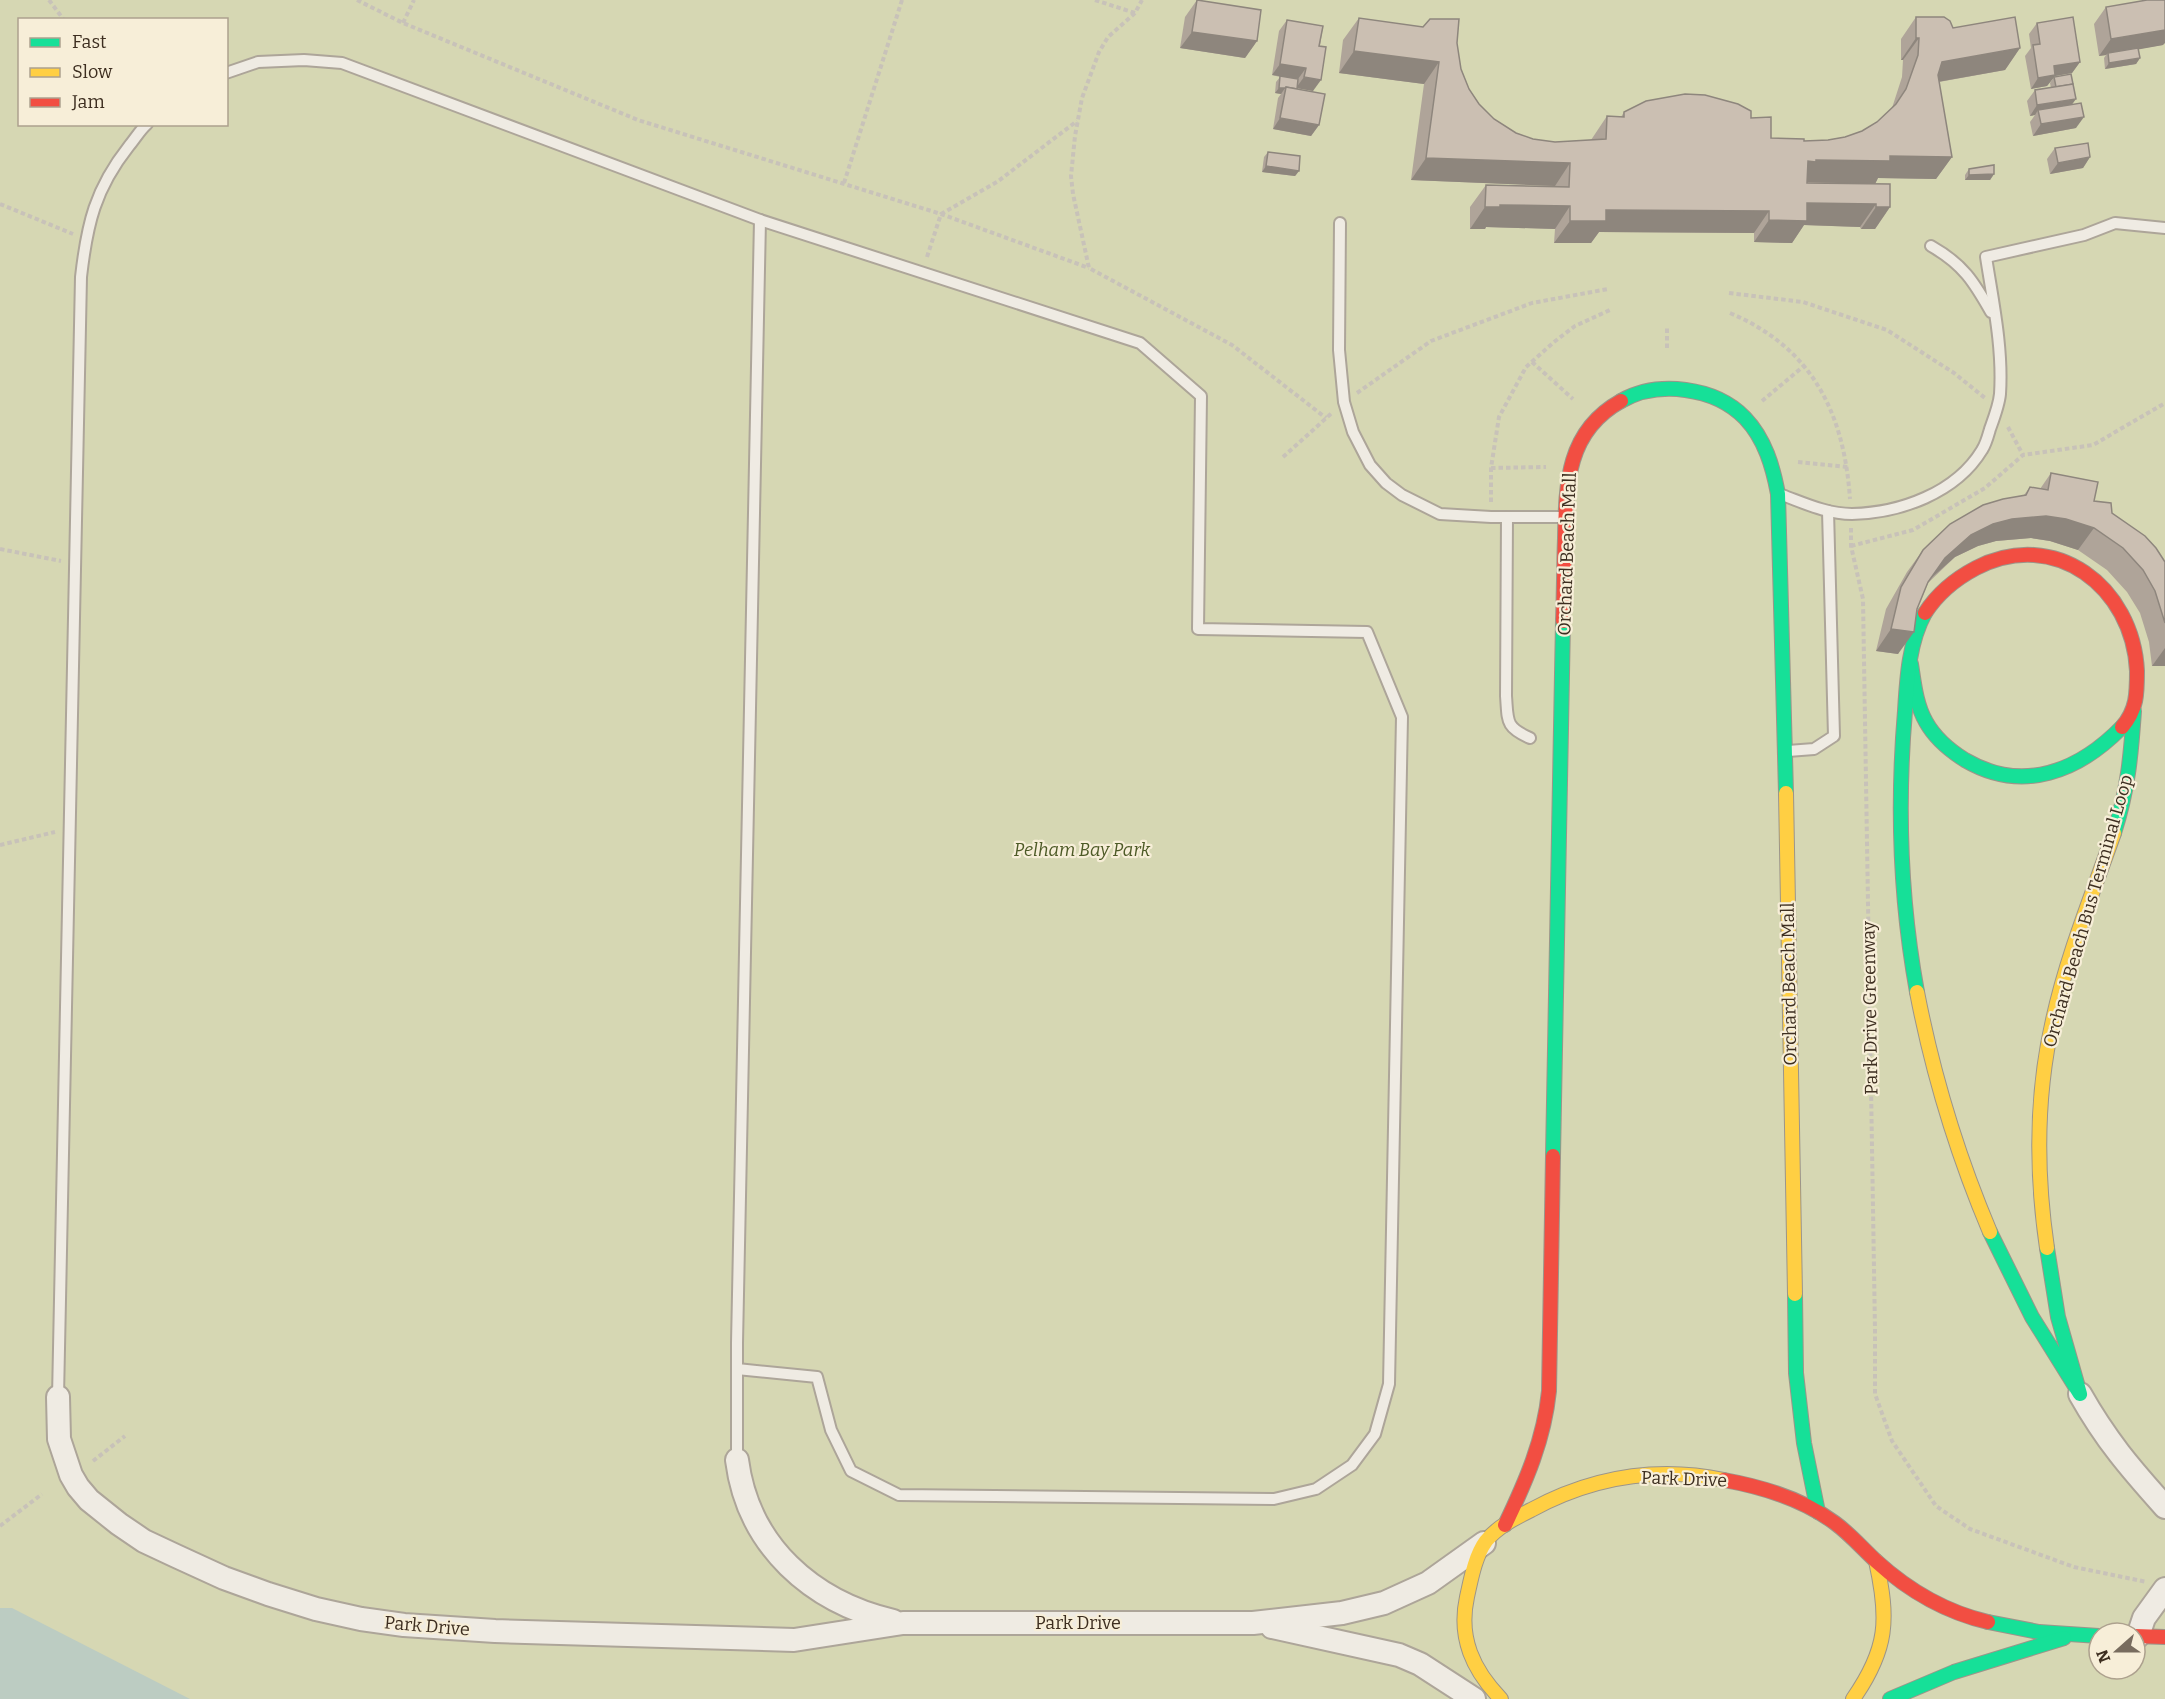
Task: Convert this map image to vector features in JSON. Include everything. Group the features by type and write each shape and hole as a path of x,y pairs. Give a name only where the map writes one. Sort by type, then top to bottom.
{"street":[{"name":"Orchard Beach Mall","path":"1505,1525 1537,1456 1544,1434 1549,1391 1565,517 1568,479 1572,460 1586,433 1605,412 1617,402 1642,391 1661,387 1682,388 1709,396 1740,414 1756,431 1764,444 1774,473 1778,494 1796,1373 1803,1434 1818,1512"},
{"name":"Orchard Beach Bus Terminal Loop","path":"2080,1394 2056,1309 2049,1266 2040,1180 2041,1102 2045,1060 2053,1020 2125,798 2129,776 2137,673 2134,647 2122,612 2102,585 2086,572 2065,562 2032,554 1996,558 1953,581 1929,608 1919,627 1911,664 1901,756 1900,826 1906,913 1926,1038 1936,1080 1962,1162 1994,1239 2026,1307 2094,1418 2122,1459 2165,1507"},
{"name":"Orchard Beach Bus Terminal Loop","path":"1911,664 1918,705 1935,735 1960,757 1985,768 2011,775 2048,774 2079,761 2105,743 2134,711"},
{"name":"Park Drive","path":"58,1397 59,1439 65,1462 78,1487 103,1513 144,1541 224,1578 316,1609 361,1619 454,1629 794,1641 903,1623 1253,1623 1342,1613 1384,1603 1428,1583 1505,1525 1532,1508 1570,1491 1614,1479 1661,1474 1708,1477 1756,1486 1797,1501 1848,1532 1876,1561 1919,1594 1957,1613 2071,1636 2087,1636"},
{"name":"Park Drive","path":"737,1460 744,1492 759,1528 785,1564 803,1579 849,1606 871,1616 903,1623"},
{"path":"1485,1542 1467,1595 1463,1630 1469,1654 1479,1676 1501,1699"},
{"path":"1852,1699 1875,1663 1883,1641 1884,1612 1876,1561"},
{"path":"2143,1621 2159,1586"},
{"name":"Park Drive","path":"1253,1623 1399,1655 1420,1664 1474,1699"},
{"name":"Park Drive","path":"1890,1699 1972,1665 2071,1636"},
{"path":"2147,1636 2165,1637"}],"lane":[{"path":"228,72 258,62 304,60 342,63 760,220 1140,343 1201,396 1198,629 1367,632 1402,717 1389,1384 1375,1434 1352,1465 1316,1489 1274,1499 899,1495 851,1471 831,1430 817,1377 737,1369"},
{"path":"58,1397 81,277 85,239 94,204 115,164 145,126"},
{"path":"737,1460 760,220"},
{"path":"1778,494 1828,511 1851,514 1886,511 1918,501 1943,488 1965,471 1983,449 2000,396 2000,353 1986,257 2084,235 2115,223 2165,228"},
{"path":"1340,224 1339,350 1344,402 1353,432 1370,465 1386,483 1402,495 1440,514 1565,517"},
{"path":"1931,246 1960,265 1968,274 1995,320"},
{"path":"1785,752 1814,748 1834,736 1828,511"},
{"path":"1507,517 1506,696 1509,722 1514,731 1530,738"}],"path":[{"path":"49,0 62,18"},
{"path":"357,0 403,22 638,120 941,214 1089,268 1232,345 1326,418"},
{"path":"403,22 414,0"},
{"path":"844,183 902,0"},
{"path":"1095,0 1135,13"},
{"path":"1089,268 1075,210 1071,176 1082,98 1103,44 1135,13 1142,0"},
{"path":"927,257 941,214 997,182 1078,121"},
{"path":"0,204 85,239"},
{"path":"1283,457 1344,402 1431,342 1532,303 1608,290"},
{"path":"1729,293 1803,302 1887,330 1954,373 1997,407 2023,455 2093,445 2165,403"},
{"path":"1491,517 1491,468 1498,417 1526,367 1575,326 1610,310"},
{"name":"Park Drive Greenway","path":"1730,312 1753,322 1784,344 1805,365 1823,392 1848,467 1851,546 1863,599 1875,1394 1892,1441 1936,1506 1944,1512 1970,1529 2074,1567 2159,1586"},
{"path":"1667,328 1667,348"},
{"path":"1532,362 1573,399"},
{"path":"1761,401 1805,365"},
{"path":"1791,462 1848,467"},
{"path":"1491,468 1554,467"},
{"path":"0,549 76,563"},
{"path":"0,845 70,829"},
{"path":"93,1461 125,1436"},
{"path":"0,1526 42,1494"}],"green space":[{"name":"Pelham Bay Park","path":"0,0 2165,0 2165,1699 0,1699"}],"shaded area":[{"path":"0,1608 12,1608 190,1699 0,1699"}],"building":[{"path":"1197,0 1261,10 1257,41 1192,32"},
{"path":"2147,0 2165,0 2165,30 2111,39 2106,7"},
{"path":"1916,17 1944,17 1950,21 1953,28 2015,17 2020,48 1942,62 1938,75 1952,157 1890,156 1890,161 1808,161 1807,183 1890,184 1890,207 1876,207 1876,204 1807,203 1807,221 1769,220 1769,211 1606,210 1606,221 1570,221 1570,206 1500,205 1500,207 1485,207 1486,185 1569,187 1570,163 1426,158 1439,62 1354,51 1359,18 1423,27 1430,19 1459,19 1457,43 1461,69 1469,89 1479,104 1494,119 1516,133 1533,139 1555,142 1606,139 1607,116 1624,117 1624,112 1646,101 1685,94 1705,95 1738,104 1751,111 1751,118 1771,117 1771,138 1804,139 1804,141 1828,140 1862,131 1877,122 1896,104 1906,89 1918,55 1919,38 1916,38"},
{"path":"2073,17 2080,62 2054,66 2055,75 2038,78 2033,45 2040,44 2037,23"},
{"path":"1287,20 1323,26 1319,46 1326,47 1321,80 1304,77 1306,68 1280,64"},
{"path":"2138,48 2140,58 2109,63 2108,53"},
{"path":"2071,74 2073,84 2056,87 2054,77"},
{"path":"1280,76 1298,79 1297,89 1279,88"},
{"path":"2073,84 2076,99 2037,105 2035,90"},
{"path":"1286,87 1325,94 1319,125 1280,118"},
{"path":"2081,103 2084,117 2041,124 2038,110"},
{"path":"2088,143 2090,157 2058,163 2055,148"},
{"path":"1268,152 1300,156 1299,171 1266,166"},
{"path":"1994,165 1994,174 1969,175 1969,169"},
{"path":"2051,473 2098,482 2094,501 2111,503 2112,513 2145,536 2156,548 2165,562 2165,623 2155,591 2143,570 2123,548 2094,528 2066,519 2046,516 2012,519 1993,524 1971,535 1945,558 1928,582 1917,609 1914,632 1891,629 1901,587 1923,550 1950,524 1983,505 2026,495 2030,487 2048,490"}],"traffic: fast":[{"path":"1621,401 1652,390 1686,390 1702,393 1718,399 1745,418 1758,435 1767,454 1778,494 1786,793"},
{"path":"1917,992 1904,887 1901,781 1910,660 1915,636 1925,613"},
{"path":"1553,1156 1563,621"},
{"path":"1911,664 1918,701 1930,728 1953,752 1987,770 2008,775 2029,776 2049,773 2087,756 2122,727"},
{"path":"2114,833 2123,802 2128,772 2134,711"},
{"path":"1990,1232 2032,1317 2080,1394 2058,1317 2047,1248"},
{"path":"1795,1294 1796,1373 1804,1443 1818,1512"},
{"path":"1988,1622 2039,1632 2087,1635"},
{"path":"1890,1699 1954,1672 2064,1638"}],"traffic: slow":[{"path":"1786,793 1795,1294"},
{"path":"2047,1248 2040,1162 2041,1105 2047,1048 2065,972 2114,833"},
{"path":"1917,992 1947,1114 1990,1232"},
{"path":"1501,1699 1476,1665 1466,1640 1465,1626 1467,1597 1474,1568 1482,1547 1490,1536 1513,1520 1554,1499 1601,1482 1625,1477 1674,1474 1724,1480"},
{"path":"1853,1699 1873,1664 1882,1633 1883,1600 1876,1561"}],"traffic: jam":[{"path":"1563,621 1565,518 1573,460 1590,427 1603,413 1621,401"},
{"path":"1925,613 1941,593 1961,577 1976,568 2005,557 2034,555 2061,560 2085,573 2105,591 2121,614 2132,641 2137,671 2136,694 2131,714 2122,727"},
{"path":"1505,1525 1533,1460 1547,1409 1553,1156"},
{"path":"1724,1480 1753,1486 1797,1501 1840,1527 1876,1561 1915,1591 1942,1606 1988,1622"},
{"path":"2147,1636 2165,1637"}]}
